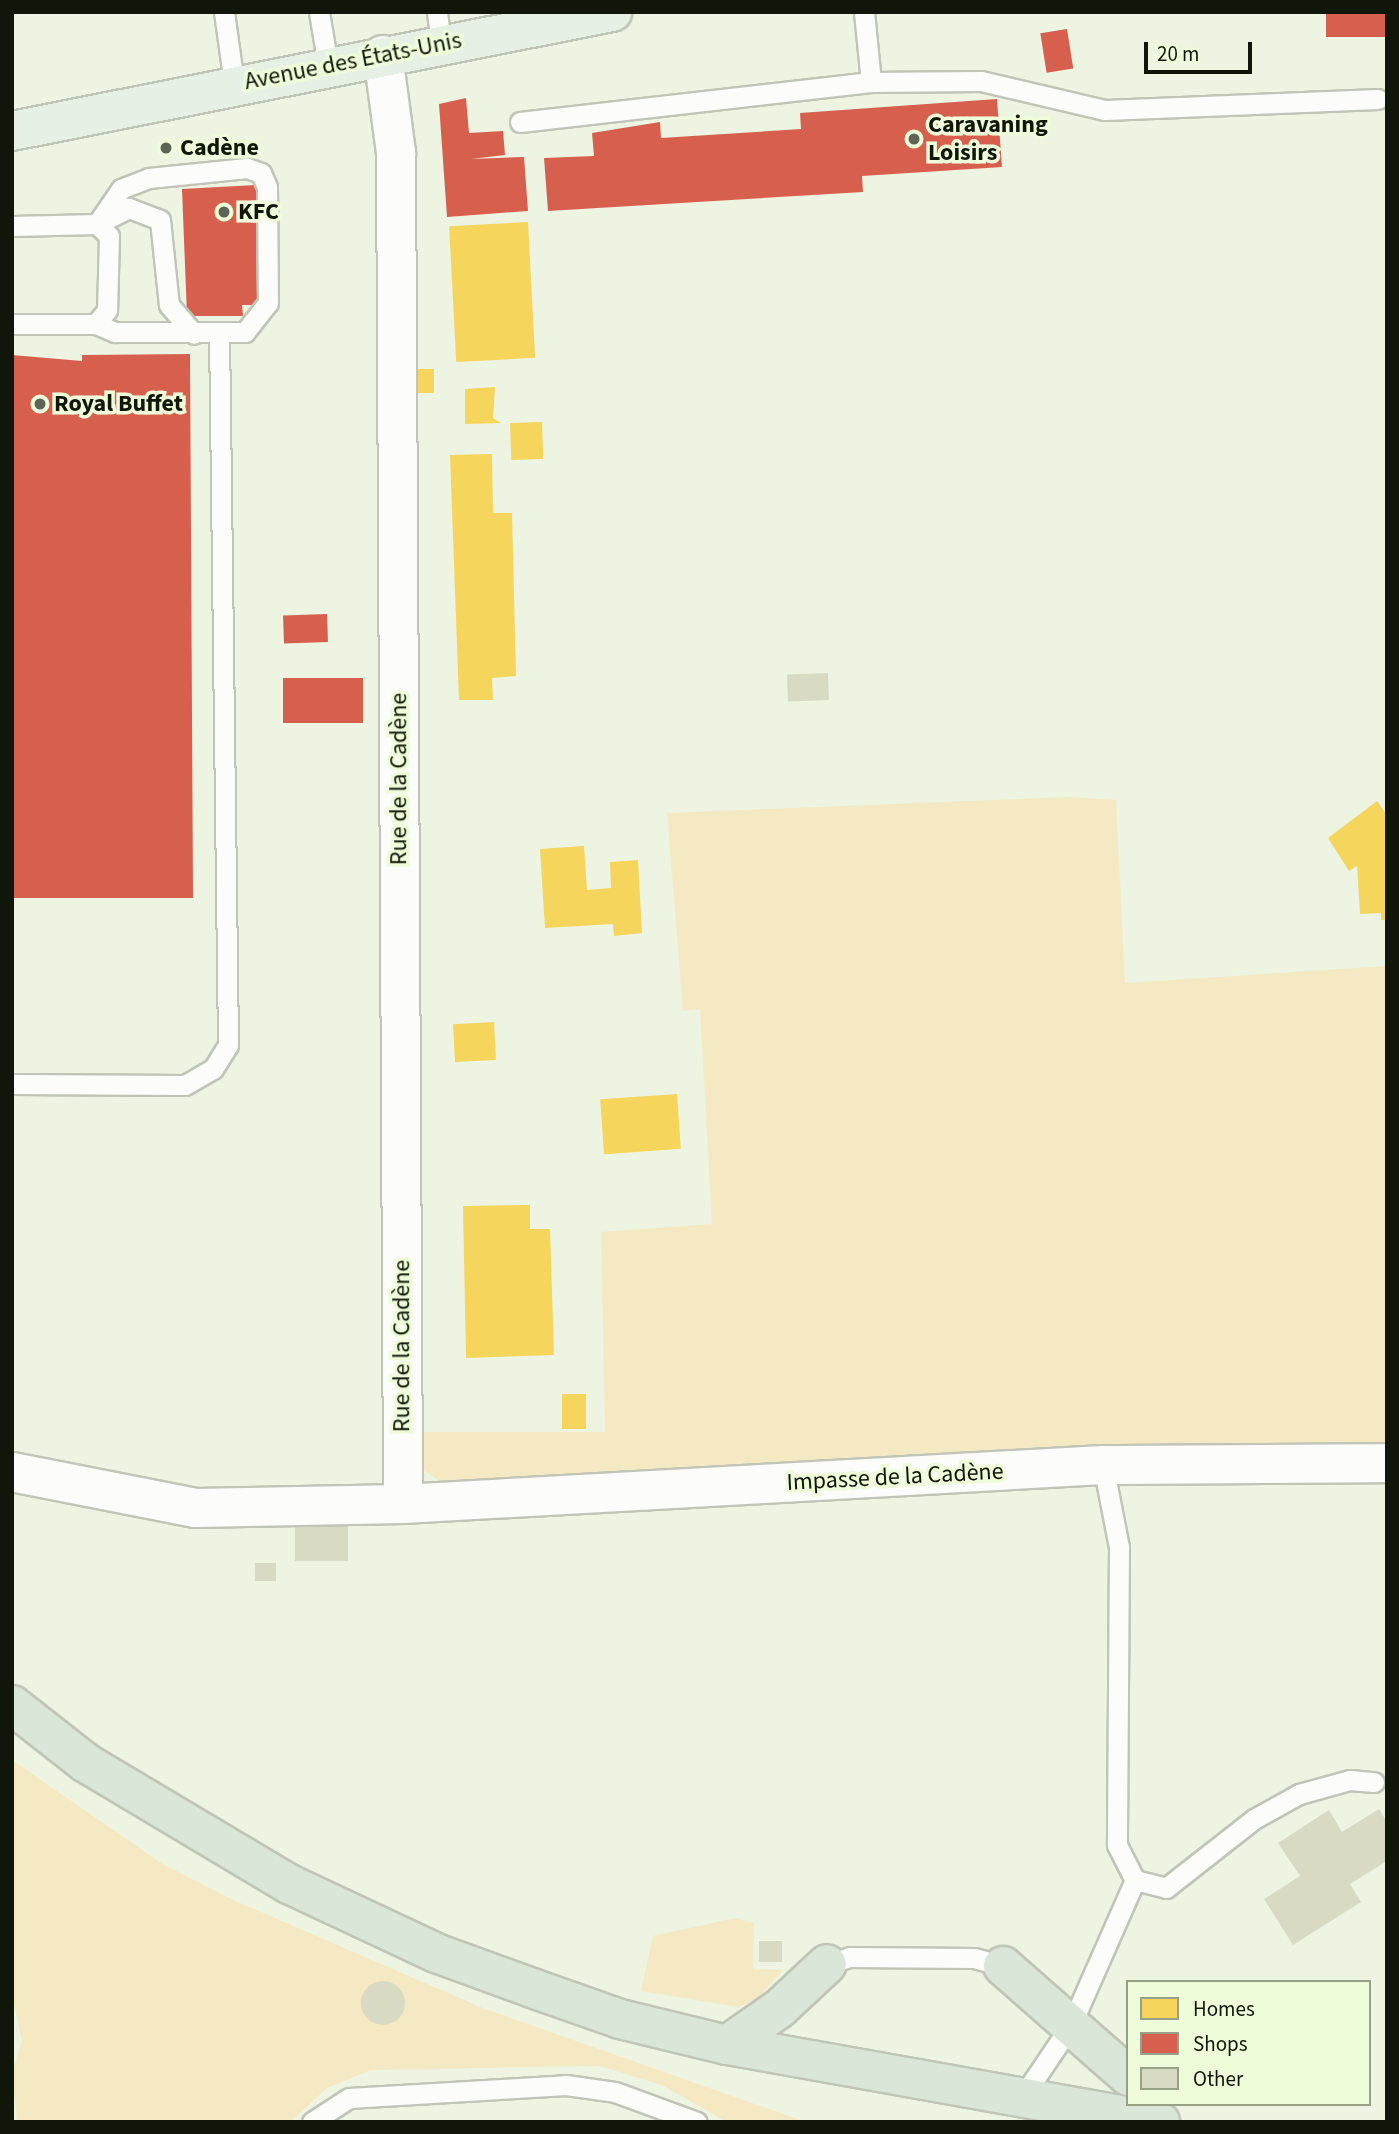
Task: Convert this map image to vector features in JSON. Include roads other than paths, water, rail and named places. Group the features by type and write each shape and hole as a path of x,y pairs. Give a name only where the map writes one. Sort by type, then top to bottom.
{"highway":[{"path":"12,1705 86,1763 289,1884 496,1975 620,2019 727,2045 1160,2122"},
{"path":"727,2045 780,2008 827,1964"},
{"path":"1003,1966 1126,2074"},
{"path":"1160,2106 1178,2122"}],"main road":[{"name":"Avenue des États-Unis","path":"12,131 94,111 383,55 439,28 612,12"},
{"name":"Avenue des États-Unis","path":"12,119 94,111"}],"street":[{"name":"Rue de la Cadène","path":"383,55 396,153 403,1504"},
{"name":"Impasse de la Cadène","path":"12,1472 196,1508 403,1504 1103,1465 1387,1463"}],"lane":[{"path":"224,12 234,84"},
{"path":"319,12 328,66"},
{"path":"864,12 871,82"},
{"path":"520,122 871,82 981,81 1105,110 1378,99"},
{"path":"12,324 96,324 115,332 245,332 268,303 267,187 261,173 247,168 149,178 121,189 97,224"},
{"path":"12,226 97,224 129,208 160,220 169,305 194,334"},
{"path":"96,324 107,310 109,236 97,224"},
{"path":"12,1084 185,1085 214,1069 228,1045 219,333"},
{"path":"1103,1465 1119,1547 1117,1845 1135,1880 1166,1888 1254,1819 1299,1794 1350,1780 1374,1782"},
{"path":"1021,2099 1071,2025 1135,1880"},
{"path":"827,1964 850,1958 974,1958 1003,1966"},
{"path":"312,2122 349,2098 566,2085 615,2092 697,2122"}],"place":[{"name":"Caravaning Loisirs","path":"914,139"},
{"name":"Cadène","path":"166,148"},
{"name":"KFC","path":"224,212"},
{"name":"Royal Buffet","path":"40,404"}]}
